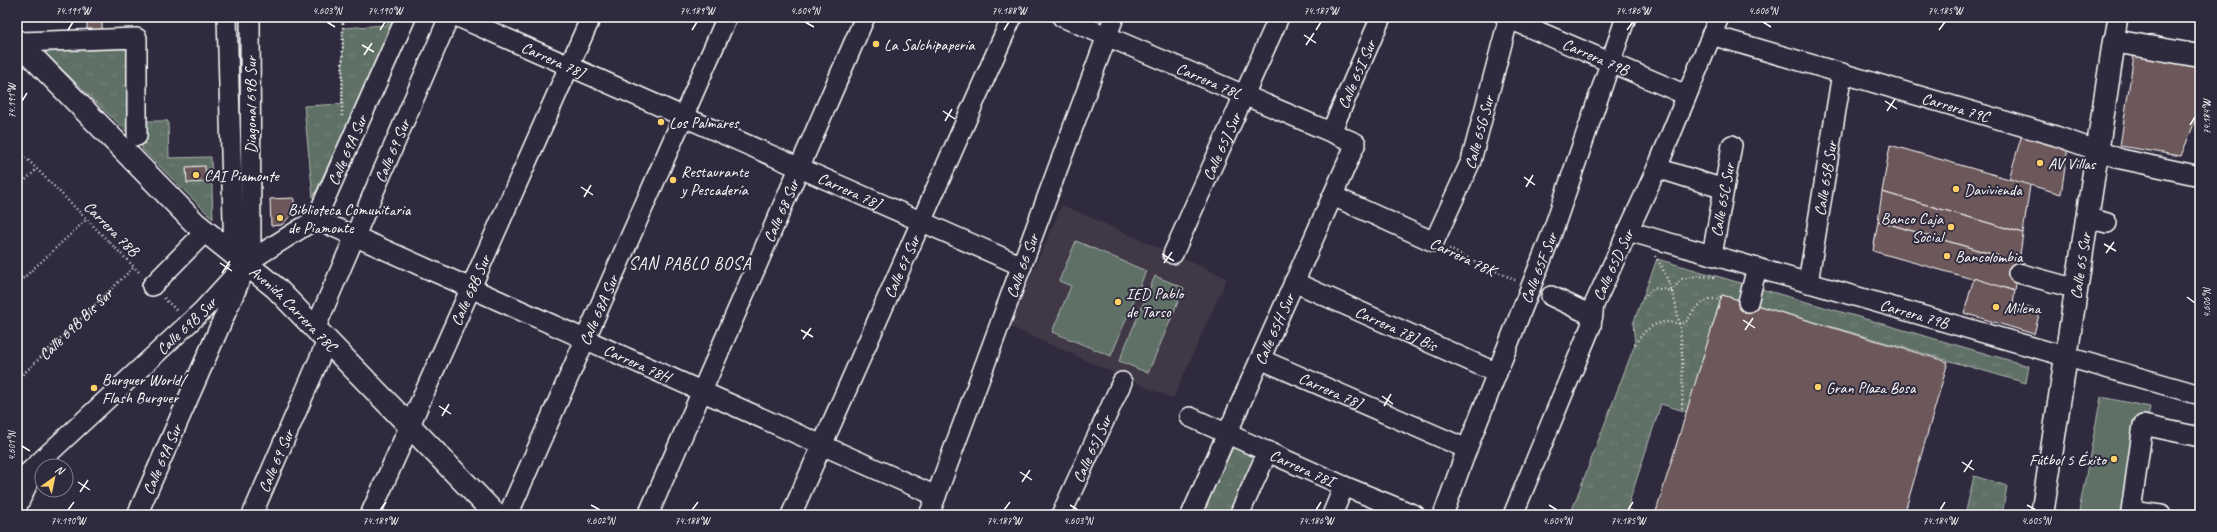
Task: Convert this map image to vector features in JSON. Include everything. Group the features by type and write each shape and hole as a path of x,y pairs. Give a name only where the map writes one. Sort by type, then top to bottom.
{"main road":[{"name":"Avenida Carrera 78C","path":"18,41 205,232 268,280 496,515"},
{"path":"2114,41 2200,56"},
{"name":"Calle 65 Sur","path":"2042,515 2077,289 2097,221 2098,151 2114,41"}],"street":[{"name":"Diagonal 69B Sur","path":"227,17 240,259"},
{"name":"Diagonal 69B Sur","path":"240,259 251,247 250,17"},
{"name":"Calle 69A Sur","path":"316,219 406,17"},
{"name":"Calle 69 Sur","path":"252,515 321,335 355,236 449,17"},
{"name":"Carrera 78J","path":"458,17 1022,266"},
{"name":"Calle 68B Sur","path":"370,515 592,17"},
{"name":"Calle 68A Sur","path":"508,515 727,17"},
{"name":"Calle 68 Sur","path":"648,515 865,17"},
{"name":"Calle 67 Sur","path":"791,515 1012,17"},
{"name":"Carrera 78L","path":"1062,17 1356,143"},
{"name":"Calle 66 Sur","path":"929,515 1114,17"},
{"name":"Calle 65J Sur","path":"1173,254 1279,17"},
{"name":"Calle 65I Sur","path":"1331,132 1381,17"},
{"name":"Calle 65F Sur","path":"1443,515 1467,449 1552,234 1626,17"},
{"name":"Calle 65D Sur","path":"1513,515 1591,326 1594,305 1657,168 1718,17"},
{"name":"Calle 65 Sur","path":"2114,41 2116,17"},
{"name":"Carrera 79B","path":"1508,18 1686,95"},
{"name":"Calle 65G Sur","path":"1434,242 1471,161 1508,18"},
{"name":"Carrera 79C","path":"1711,35 2056,136 2129,162 2200,176"},
{"path":"18,41 138,38 137,136"},
{"name":"Calle 65B Sur","path":"1808,283 1842,73"},
{"name":"Calle 65H Sur","path":"1191,515 1356,143"},
{"name":"Calle 65C Sur","path":"1712,256 1732,144"},
{"path":"1657,168 1724,189"},
{"name":"Carrera 78K","path":"1333,196 1434,242"},
{"path":"240,259 316,219"},
{"name":"Carrera 78H","path":"316,219 936,496"},
{"name":"Carrera 79B","path":"1628,231 2200,395"},
{"path":"152,286 205,232"},
{"name":"Calle 69B Sur","path":"44,458 217,296 240,259"},
{"name":"Calle 69A Sur","path":"137,515 240,259"},
{"path":"1748,302 1757,268"},
{"path":"2018,273 2077,289"},
{"name":"Carrera 78J Bis","path":"1294,282 1497,373"},
{"path":"1551,296 1593,316"},
{"name":"Carrera 78J","path":"1260,359 1467,449"},
{"name":"Calle 65J Sur","path":"1061,515 1122,382"},
{"name":"Carrera 78I","path":"1190,417 1344,486 1415,515"},
{"path":"2161,515 2131,511 2143,424 2200,437"},
{"path":"1239,515 1268,451"},
{"name":"Calle 69B Sur","path":"17,483 34,467"},
{"path":"17,507 34,469"},
{"path":"1332,515 1344,486"}],"path":[{"path":"342,120 343,17"},
{"name":"Carrera 78B","path":"17,149 189,323"},
{"path":"17,188 37,169"},
{"path":"17,284 86,219"},
{"name":"Carrera 78K","path":"1434,242 1531,287"},
{"path":"1652,253 1671,291 1679,324 1683,362 1682,411"},
{"name":"Calle 69B Bis Sur","path":"17,380 134,267"},
{"path":"1671,291 1682,279 1689,277 1716,277"},
{"path":"1643,298 1654,288 1671,291"},
{"path":"1635,344 1643,333 1654,325 1666,322 1679,324 1687,321 1701,304 1710,298 1719,299 1722,295"}],"shaded area":[{"name":"IED Pablo de Tarso","path":"1062,205 1227,278 1173,399 1009,326"}],"green space":[{"path":"387,17 397,17 313,198 304,106 342,104 343,28 387,25"},
{"path":"130,46 127,132 42,50"},
{"path":"141,121 168,121 169,158 211,157 213,219 142,149"},
{"path":"1076,241 1146,271 1111,356 1052,332 1071,286 1059,281"},
{"path":"1657,259 2029,366 2026,383 1722,295 1687,412 1661,404 1627,509 1645,515 1570,515 1635,344 1633,324"},
{"path":"1155,276 1184,288 1148,373 1119,361"},
{"name":"Fútbol 5 Éxito","path":"2101,397 2150,407 2129,515 2098,515 2079,511"},
{"path":"1233,447 1258,459 1233,515 1202,515"},
{"path":"1974,476 2007,486 2002,515 1965,515"}],"building":[{"path":"87,17 102,17 102,32 87,31"},
{"path":"1247,17 1265,17 1262,23"},
{"path":"2134,55 2200,68 2200,109 2181,156 2120,146"},
{"name":"AV Villas","path":"2022,134 2068,147 2061,194 2009,179"},
{"name":"Davivienda","path":"1890,145 2030,185 2023,233 1882,192"},
{"name":"CAI Piamonte","path":"205,166 206,182 187,183 186,167"},
{"name":"Banco Caja Social","path":"1882,192 2023,233 2019,262 1878,221"},
{"name":"Biblioteca Comunitaria de Piamonte","path":"294,198 294,212 282,225 271,226 270,199"},
{"name":"Bancolombia","path":"1878,221 2019,262 2015,291 1873,251"},
{"name":"Milena","path":"1974,278 2015,291 2013,303 2040,311 2034,334 1964,313"},
{"name":"Gran Plaza Bosa","path":"1722,295 1948,362 1904,515 1655,515"}],"place":[{"name":"La Salchipapería","path":"876,44"},
{"name":"Los Palmares","path":"661,122"},
{"name":"AV Villas","path":"2040,163"},
{"name":"CAI Piamonte","path":"196,175"},
{"name":"Restaurante y Pescadería","path":"673,180"},
{"name":"Davivienda","path":"1956,189"},
{"name":"Biblioteca Comunitaria de Piamonte","path":"280,218"},
{"name":"Banco Caja Social","path":"1951,227"},
{"name":"Bancolombia","path":"1947,256"},
{"name":"IED Pablo de Tarso","path":"1118,302"},
{"name":"Milena","path":"1996,307"},
{"name":"Gran Plaza Bosa","path":"1818,387"},
{"name":"Burguer World/ Flash Burguer","path":"94,388"},
{"name":"Fútbol 5 Éxito","path":"2114,459"}],"district":[{"name":"SAN PABLO BOSA","path":"690,263"}]}
